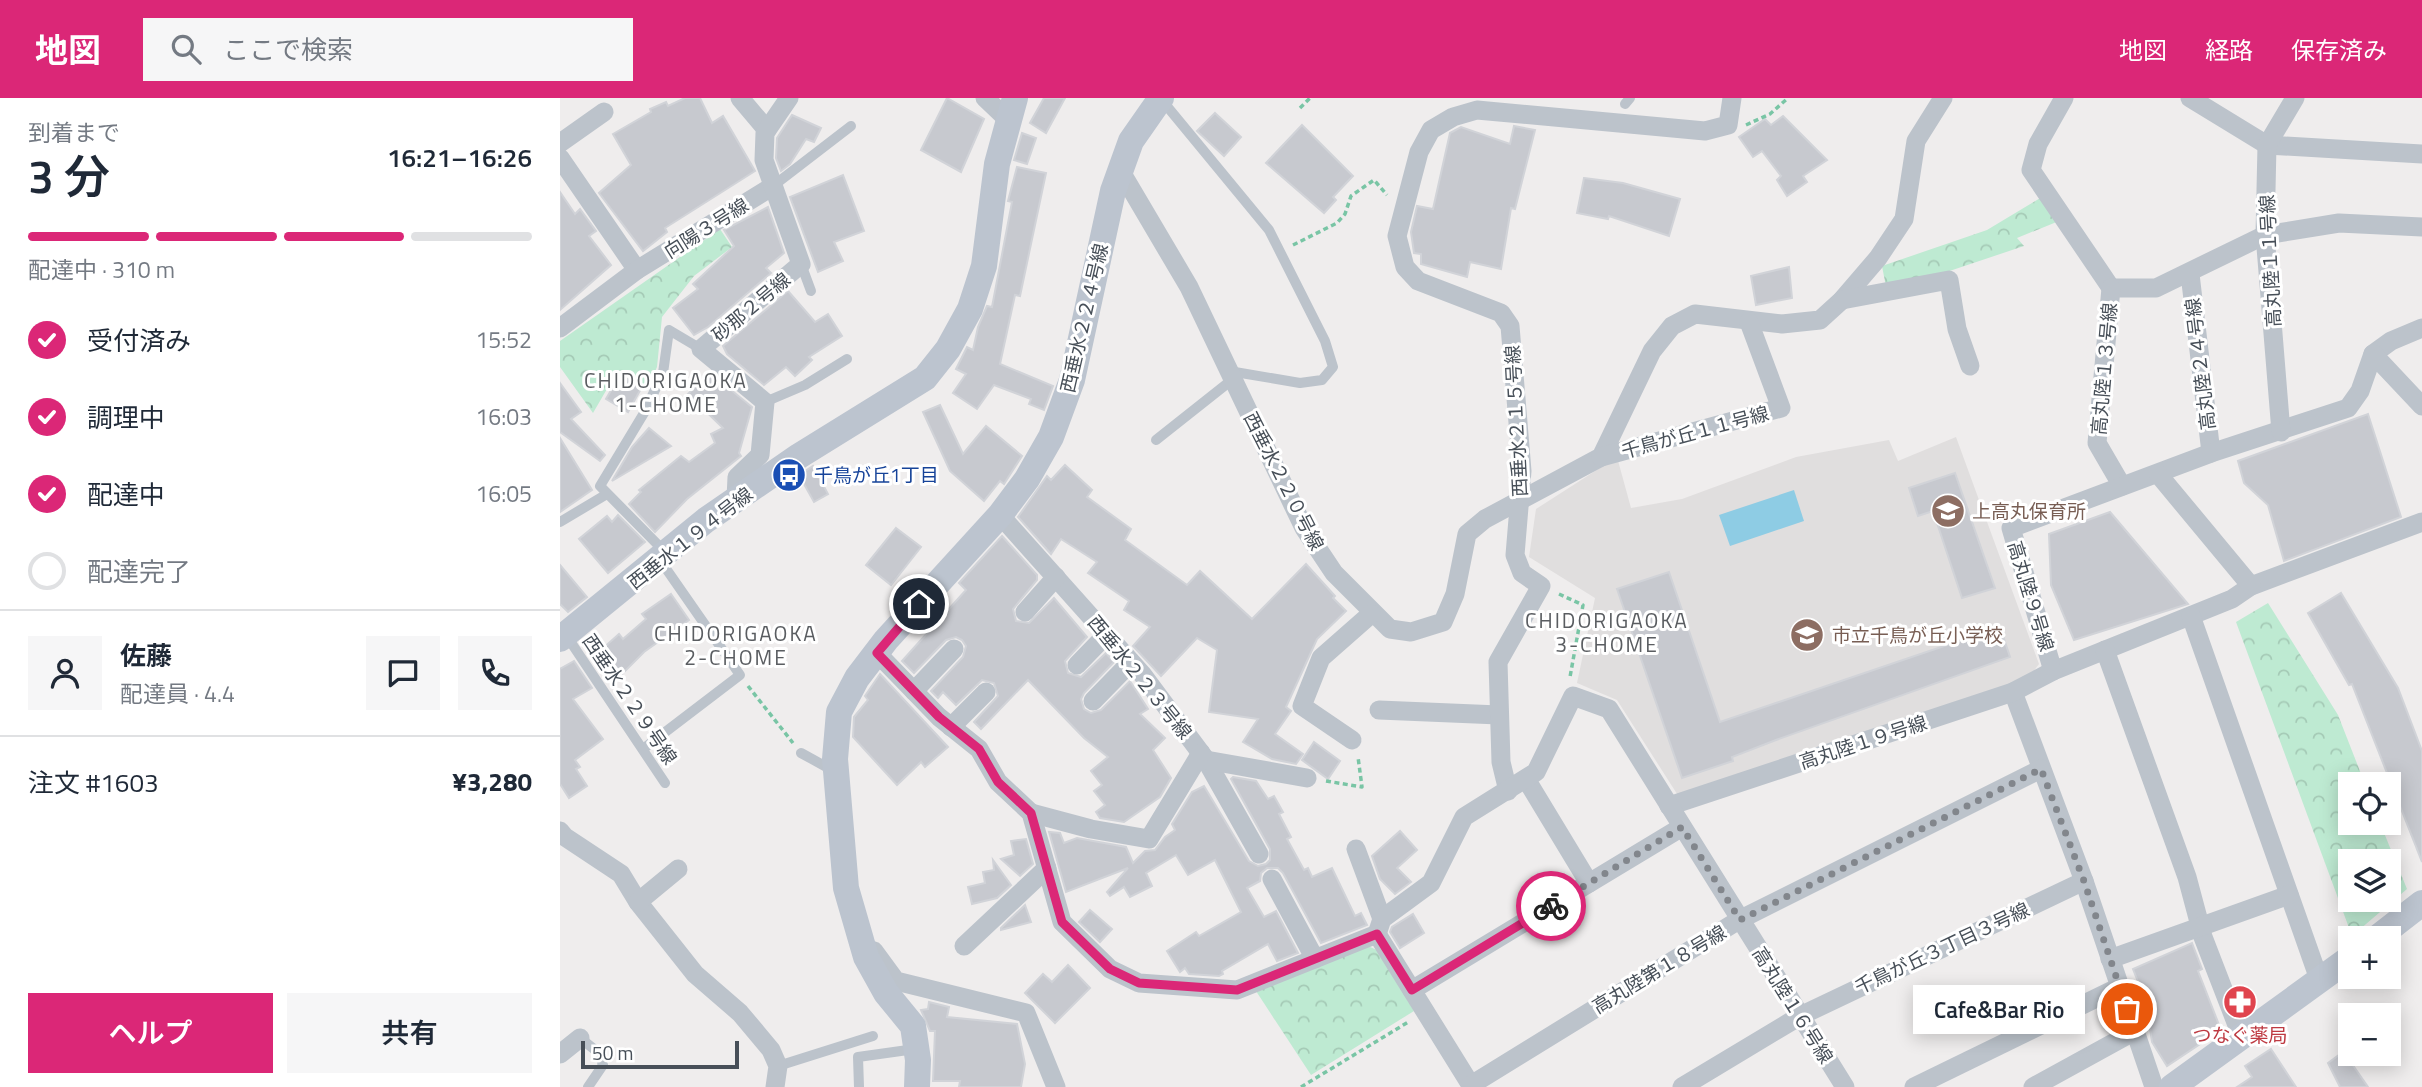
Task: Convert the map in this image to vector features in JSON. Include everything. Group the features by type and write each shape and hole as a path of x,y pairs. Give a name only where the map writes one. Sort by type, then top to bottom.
{"street":[{"path":"740,98 767,130 789,98"},
{"path":"985,98 1011,109"},
{"name":"西垂水２２４号線","path":"917,1087 913,1026 886,993 866,957 855,927 846,888 836,772 839,712 858,678 877,653 1000,515 1027,480 1051,437 1072,380 1113,191 1131,141 1160,98"},
{"path":"1728,125 1732,98"},
{"path":"1521,502 1601,457 1651,351 1672,326 1695,314 1782,324 1820,320 1842,300 1878,258 1904,219 1916,141 1943,98"},
{"path":"2064,98 2038,144 2031,170 2111,288 2157,288 2265,235 2339,223 2422,227"},
{"path":"2190,98 2267,145 2422,154"},
{"name":"高丸陸１１号線","path":"2281,432 2265,235 2267,145 2295,98"},
{"name":"西垂水１９４号線","path":"563,637 736,499 925,378 948,349 970,309 984,266 997,164 1011,109"},
{"name":"西垂水２１５号線","path":"1541,586 1522,573 1516,555 1522,471 1510,327 1501,313 1418,281 1405,267 1397,236 1419,152 1431,130 1453,117 1477,110 1652,128 1705,131 1728,125"},
{"path":"560,143 604,112"},
{"name":"砂那２号線","path":"701,349 801,264 764,160 767,130"},
{"path":"560,158 637,270"},
{"name":"西垂水２２０号線","path":"1120,170 1189,288 1304,527 1334,573 1371,614 1390,629 1411,632 1443,622 1455,594 1467,534 1485,519 1521,502"},
{"name":"向陽３号線","path":"560,328 637,270 773,186"},
{"name":"高丸陸２４号線","path":"2190,274 2211,453"},
{"path":"1842,300 1949,280 1957,329 1970,366"},
{"name":"高丸陸１３号線","path":"2111,288 2097,443 2122,486"},
{"name":"千鳥が丘１１号線","path":"1601,457 1781,408 1749,322"},
{"path":"2422,328 2391,341 2373,354 2422,406"},
{"path":"701,349 765,402 760,455 737,477 736,499"},
{"name":"高丸陸９号線","path":"2373,354 2360,391 2348,408 2211,453 2011,528 2053,671 2232,599 2251,586 2422,522"},
{"path":"2158,474 2251,586"},
{"name":"西垂水２２３号線","path":"1000,515 1131,662 1203,757 1259,854"},
{"path":"1025,612 1056,577"},
{"path":"1508,791 1501,762 1498,662 1541,586"},
{"path":"1352,740 1302,706 1321,658 1371,614"},
{"path":"2191,616 2320,982"},
{"path":"1077,665 1107,634"},
{"path":"914,691 954,649"},
{"path":"2105,650 2188,877 2200,929 2242,1038"},
{"path":"877,653 951,727 979,749 998,782 1031,813 1091,829 1149,839 1203,757 1307,778"},
{"path":"1093,701 1131,662"},
{"name":"高丸陸１９号線","path":"1669,806 2013,692 2053,671"},
{"path":"951,727 986,692"},
{"path":"2013,692 2084,881 2154,1087"},
{"path":"1031,813 1062,922 1110,969 1139,983 1237,990 1315,959 1379,927 1431,883 1464,817 1536,772 1573,696"},
{"name":"高丸陸１６号線","path":"1573,696 1609,709 1845,1087"},
{"path":"1379,710 1499,715"},
{"name":"高丸陸第１８号線","path":"1471,1086 1740,920 2041,769"},
{"path":"1526,779 1589,883"},
{"path":"1412,990 1682,827"},
{"path":"560,831 621,874 638,902 695,974 740,1013 771,1050 778,1066 775,1087"},
{"path":"1356,849 1379,927 1412,990 1471,1086"},
{"path":"964,946 1046,868"},
{"path":"638,902 678,869"},
{"path":"1272,879 1315,959"},
{"name":"千鳥が丘３丁目３号線","path":"1682,1087 1800,1016 2084,881"},
{"path":"2110,959 2289,895"},
{"path":"2392,926 2422,903"},
{"path":"855,927 896,981 1026,1013 1056,1087"},
{"path":"2185,1083 2338,968"},
{"path":"1914,1087 2119,986"},
{"path":"2033,1087 2135,1031"},
{"path":"560,1054 580,1038"}],"lane":[{"path":"1156,440 1231,375 1300,383 1322,380 1334,367 1325,341 1269,229 1160,98"},
{"name":"向陽３号線","path":"773,186 851,126"},
{"path":"801,264 811,291"},
{"path":"560,522 604,490 663,373 669,330 701,349"},
{"path":"765,402 805,385 847,359"},
{"path":"604,490 663,556 740,675 643,749"},
{"name":"西垂水２２９号線","path":"563,637 666,783"},
{"path":"801,753 836,772"},
{"path":"778,1066 873,1036"},
{"path":"580,1038 599,1053 603,1065 588,1087"},
{"path":"859,1087 858,1057 916,1049"}],"path":[{"path":"1300,108 1310,98"},
{"path":"1728,125 1739,129 1770,114 1788,98"},
{"path":"1280,252 1337,223 1345,214 1352,196 1374,180 1403,213"},
{"path":"1541,586 1584,605 1568,684 1573,696"},
{"path":"740,675 801,753"},
{"path":"1346,784 1362,787 1360,764"},
{"path":"1301,1087 1425,1011"}],"shaded area":[{"name":"市立千鳥が丘小学校","path":"1956,437 2039,664 2033,672 2010,684 1679,797 1617,700 1577,683 1595,598 1529,557 1536,509 1617,457 1631,508 1682,499 1796,457 1889,440 1898,461"}],"green space":[{"path":"2042,197 2059,221 2017,238 2024,246 1887,292 1882,266 1987,230"},
{"path":"720,229 732,247 694,276 662,317 657,367 648,387 618,370 593,413 560,367 560,341"},
{"path":"2268,603 2338,715 2360,772 2338,772 2338,835 2385,835 2391,849 2338,849 2338,898 2236,622"},
{"path":"2401,874 2407,889 2401,894"},
{"path":"2343,912 2380,912 2364,926 2348,926"},
{"path":"1368,946 1379,951 1414,1011 1311,1075 1254,988"}],"water":[{"path":"1794,490 1804,521 1730,546 1719,515"}],"building":[{"path":"685,98 700,98 712,123 723,116 755,171 665,228 667,232 643,251 599,193 631,165 613,134 651,112 650,109 666,102 668,106"},
{"path":"947,98 984,119 961,172 921,150"},
{"path":"1044,98 1065,98 1046,133 1030,123"},
{"path":"1215,113 1241,137 1224,156 1197,131"},
{"path":"792,115 821,128 814,142 806,139 790,164 781,171 776,158 777,138"},
{"path":"1783,116 1827,160 1803,176 1807,182 1787,196 1777,180 1781,176 1762,151 1753,157 1739,137 1765,119 1771,125"},
{"path":"1302,125 1353,176 1333,197 1336,200 1324,213 1266,163"},
{"path":"1514,126 1535,130 1515,209 1511,208 1501,269 1470,262 1467,277 1421,264 1421,254 1414,253 1411,232 1417,206 1433,209 1450,133 1461,127 1510,144"},
{"path":"1022,133 1036,138 1027,164 1014,160"},
{"path":"1017,167 1046,173 1020,296 1015,295 1000,364 1053,386 1044,410 1029,404 1031,399 994,385 977,409 953,393 966,374 956,369 967,347 973,350 978,327 987,306 992,307 1012,202 1008,201"},
{"path":"843,175 864,231 834,242 843,261 818,272 790,197"},
{"path":"1584,178 1623,183 1680,199 1669,236 1609,216 1608,219 1577,213"},
{"path":"560,192 575,214 580,209 596,231 589,236 611,265 560,310"},
{"path":"768,207 784,253 766,268 771,273 708,327 694,335 673,308 698,289 693,284 734,246 724,230"},
{"path":"1789,267 1792,298 1756,305 1751,276"},
{"path":"788,291 815,322 828,314 842,336 809,357 812,360 795,376 786,367 764,385 727,354 723,346"},
{"path":"709,372 752,407 739,453 741,456 687,499 655,532 629,504 641,492 639,490 681,456 689,462 715,443 711,434 723,428 688,394"},
{"path":"620,375 642,387 628,412 606,399"},
{"path":"560,383 581,412 571,419 605,455 600,461 560,432"},
{"path":"940,405 963,454 986,426 1022,456 1004,484 1000,481 984,501 950,471 923,412"},
{"path":"2368,414 2401,517 2284,561 2268,505 2244,483 2238,461"},
{"path":"649,428 671,446 612,481 632,447"},
{"path":"560,438 592,490 560,512"},
{"path":"1065,465 1092,490 1087,497 1131,529 1125,540 1187,585 1200,571 1252,619 1306,564 1335,596 1333,598 1346,611 1317,639 1286,707 1291,711 1275,734 1303,754 1296,764 1272,759 1243,742 1258,719 1209,712 1217,650 1197,638 1161,676 1133,646 1150,627 1124,610 1129,601 1088,573 1097,562 1061,539 1051,554 1018,517 1047,476 1051,480"},
{"path":"813,466 828,494 814,502 799,475"},
{"path":"1955,473 1995,588 1962,598 1933,511 1918,516 1909,488"},
{"path":"2110,512 2188,604 2074,640 2051,585 2049,534"},
{"path":"618,515 645,542 608,573 579,539 607,516 612,522"},
{"path":"896,528 921,547 891,585 866,565"},
{"path":"1002,536 1037,575 1037,580 1013,609 1016,621 1029,623 1054,598 1087,637 1065,661 1068,673 1081,677 1106,653 1114,662 1084,693 1081,699 1084,709 1091,713 1101,710 1130,681 1148,709 1140,714 1165,738 1153,750 1171,778 1160,797 1124,822 1100,818 1096,812 1105,805 1094,791 1102,785 1091,771 1108,757 1084,738 1028,680 981,729 974,722 998,696 994,683 982,680 956,705 943,692 938,698 931,691 963,657 966,646 962,640 956,637 946,640 914,673 902,661 966,590 959,583"},
{"path":"560,565 587,597 568,612 560,604"},
{"path":"1669,572 1720,722 2000,627 2010,657 1776,740 1732,757 1733,761 1682,778 1617,589"},
{"path":"2341,593 2398,688 2422,751 2422,862 2401,809 2401,772 2387,772 2352,684 2349,685 2308,613"},
{"path":"671,594 689,620 644,652 622,674 601,650 619,634 623,639 646,619 642,614"},
{"path":"574,661 592,688 573,699 603,739 575,760 580,767 576,769 587,786 569,798 560,784 560,669"},
{"path":"880,674 948,747 925,767 921,762 897,785 853,737 854,717 868,700 865,696"},
{"path":"1314,742 1340,761 1328,779 1302,760"},
{"path":"1233,777 1256,781 1268,799 1274,796 1283,812 1279,814 1291,837 1287,839 1304,870 1308,868 1312,877 1332,868 1355,916 1361,913 1367,925 1321,943 1283,873 1278,868 1267,868 1261,873 1260,881 1247,888 1264,917 1276,911 1298,953 1277,961 1268,944 1222,971 1223,974 1219,976 1189,974 1185,968 1180,972 1167,951 1196,932 1199,936 1241,912 1215,860 1188,875 1176,855 1146,873 1152,886 1130,897 1124,887 1110,896 1107,892 1128,868 1066,892 1049,832 1060,833 1064,843 1077,838 1126,847 1133,863 1145,851 1155,850 1165,837 1175,830 1172,824 1192,792 1204,786 1249,861 1258,866 1266,864 1270,860 1270,849 1231,779"},
{"path":"1400,831 1417,850 1397,868 1411,882 1395,894 1380,879 1372,856"},
{"path":"1026,839 1033,864 1020,876 1001,859 1014,855 1011,841"},
{"path":"993,860 1011,885 997,898 972,904 968,887 985,883 983,872 994,870"},
{"path":"1025,905 1031,922 1001,930 1001,928"},
{"path":"1090,910 1112,929 1100,942 1079,922"},
{"path":"1413,914 1424,933 1400,948 1390,932 1392,927"},
{"path":"2192,943 2202,969 2198,971 2221,1030 2167,1066 2152,1042 2146,1002 2133,969"},
{"path":"1068,965 1090,988 1055,1023 1025,993 1043,974 1052,982"},
{"path":"929,1002 949,1007 947,1017 1017,1024 1025,1064 1021,1087 959,1087 960,1081 933,1081 935,1031 930,1031 921,1010 928,1009"},
{"path":"2271,1049 2296,1087 2237,1087 2252,1077 2245,1066"},
{"path":"2338,1056 2338,1066 2353,1066 2368,1087 2340,1087 2328,1063"}],"way so far":[{"path":"1551,906 1682,827 1740,920 2041,769 2084,881 2127,1009"}],"place":[{"name":"千鳥が丘1丁目","path":"789,475"},
{"name":"上高丸保育所","path":"1948,511"},
{"name":"市立千鳥が丘小学校","path":"1807,635"},
{"name":"つなぐ薬局","path":"2240,1002"},
{"name":"Cafe&Bar Rio","path":"2127,1009"}],"district":[{"name":"CHIDORIGAOKA 1-CHOME","path":"666,393"},
{"name":"CHIDORIGAOKA 3-CHOME","path":"1607,633"},
{"name":"CHIDORIGAOKA 2-CHOME","path":"736,646"}],"route":[{"path":"919,604 877,653 939,717 979,749 998,782 1031,813 1062,922 1110,969 1139,983 1237,990 1377,934 1412,990 1551,906"}]}
